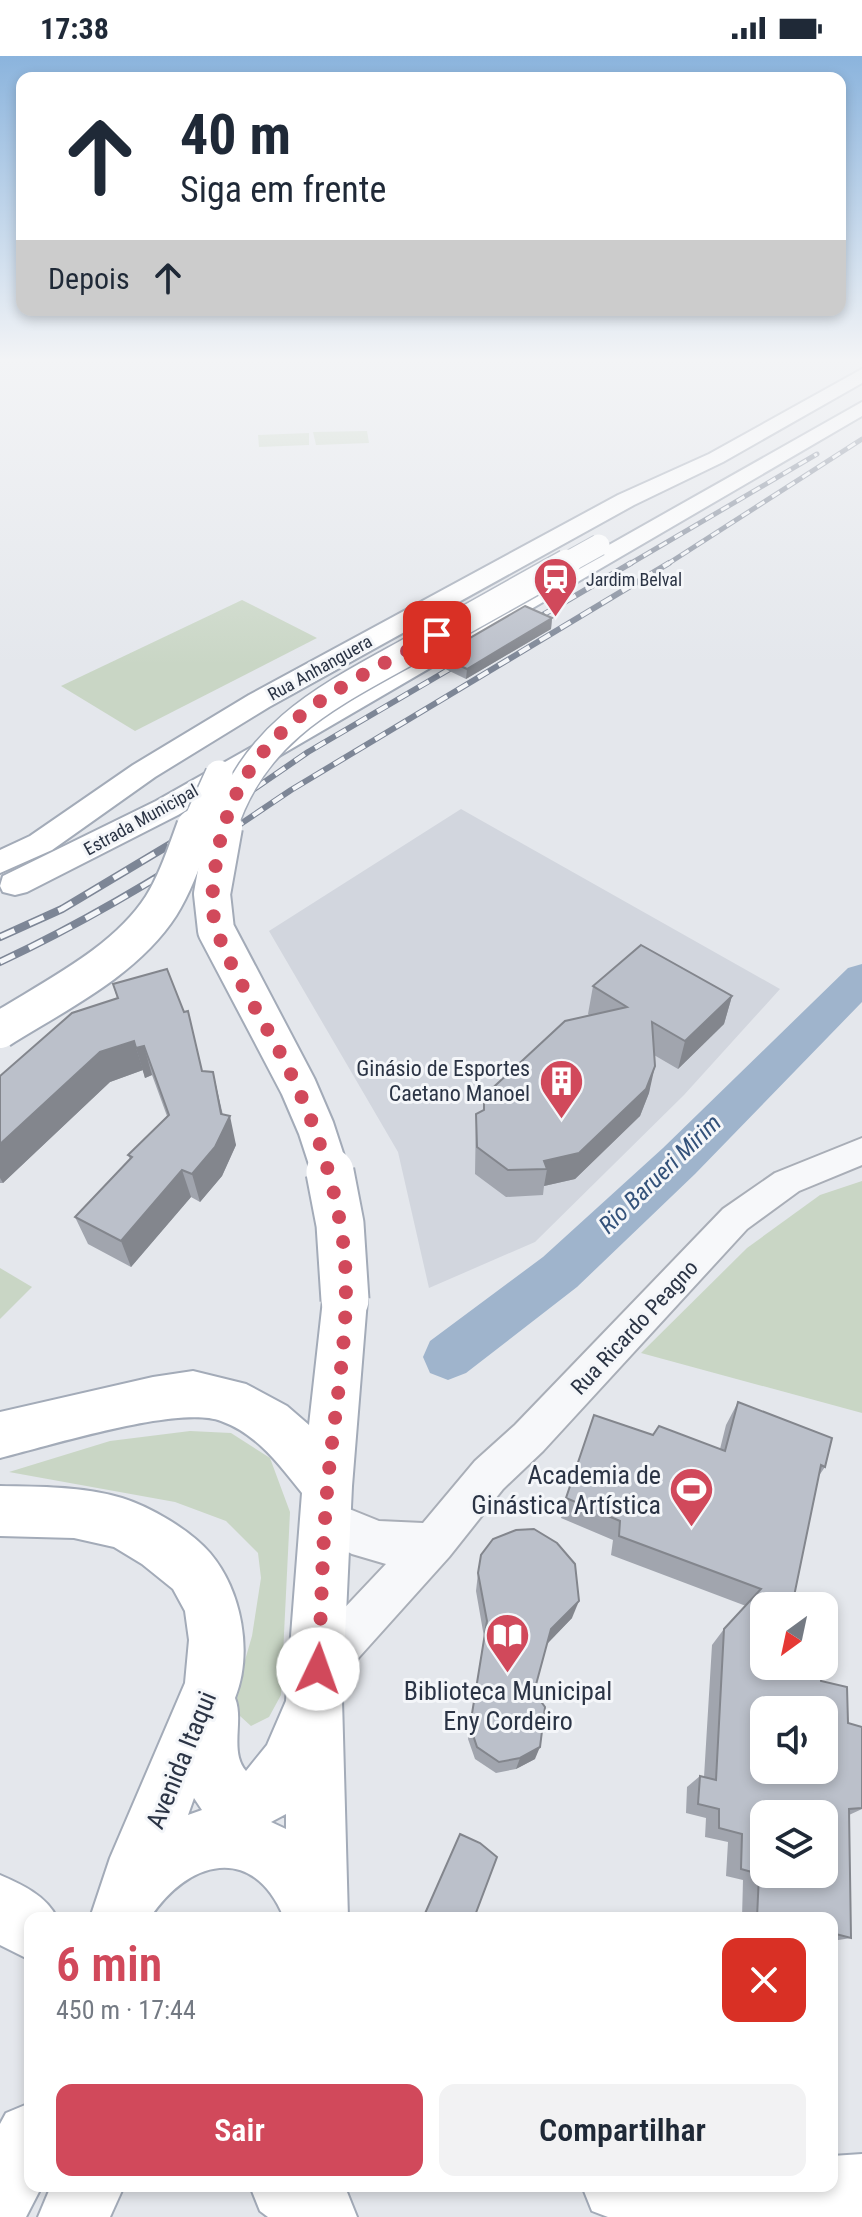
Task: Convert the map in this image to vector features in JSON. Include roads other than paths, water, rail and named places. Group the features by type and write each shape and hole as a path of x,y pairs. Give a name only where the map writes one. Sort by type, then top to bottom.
{"main road":[{"name":"Rua Anhanguera","path":"0,863 41,843 144,771 232,718 626,500 703,464"},
{"path":"315,1912 316,1684 327,1503 345,1300 342,1237 324,1149 286,1064 215,927 211,899 224,821 237,789 256,758 278,733 315,704 584,547 707,464"},
{"path":"0,1030 112,955 157,910 171,889 211,786 230,758 266,720 300,695 365,656 751,464"},
{"name":"Estrada Municipal","path":"0,891 114,837 767,464"},
{"path":"232,718 206,747 205,757 219,763 244,762"},
{"path":"0,1435 153,1399 193,1393 229,1400 270,1422 290,1439 327,1503"},
{"name":"Avenida Itaqui","path":"0,1511 74,1513 123,1524 160,1546 191,1571 211,1604 216,1640 213,1684 140,1858 122,1912"},
{"path":"213,1684 211,1763 218,1784 229,1796 252,1801 268,1790 289,1763 316,1684"},
{"path":"123,1912 138,1885 161,1861 188,1844 217,1837 245,1839 271,1850 293,1871 313,1912"},
{"path":"0,1906 24,1924"},
{"path":"0,2196 24,2149"},
{"path":"838,2192 862,2189"},
{"path":"73,2217 86,2192"},
{"path":"293,2192 324,2217"}],"street":[{"name":"Rua Ricardo Peagno","path":"316,1684 489,1475 529,1438 735,1219 787,1182 862,1151"},
{"path":"327,1503 370,1541 412,1548 434,1542"},
{"path":"324,2192 324,2217"}],"waterway":[{"name":"Rio Barueri Mirim","path":"448,1357 560,1272 679,1161 862,978"}],"railway":[{"path":"628,565 800,464"},
{"path":"666,565 823,464"},
{"path":"524,626 631,563"},
{"path":"236,827 291,790 669,563"},
{"path":"198,827 308,752 465,660"},
{"path":"0,937 62,909 198,827"},
{"path":"0,962 120,899 236,827"}],"place":[{"name":"Jardim Belval","path":"555,619"},
{"name":"Ginásio de Esportes Caetano Manoel","path":"561,1120"},
{"name":"Academia de Ginástica Artística","path":"692,1529"},
{"name":"Biblioteca Municipal Eny Cordeiro","path":"508,1675"}]}
